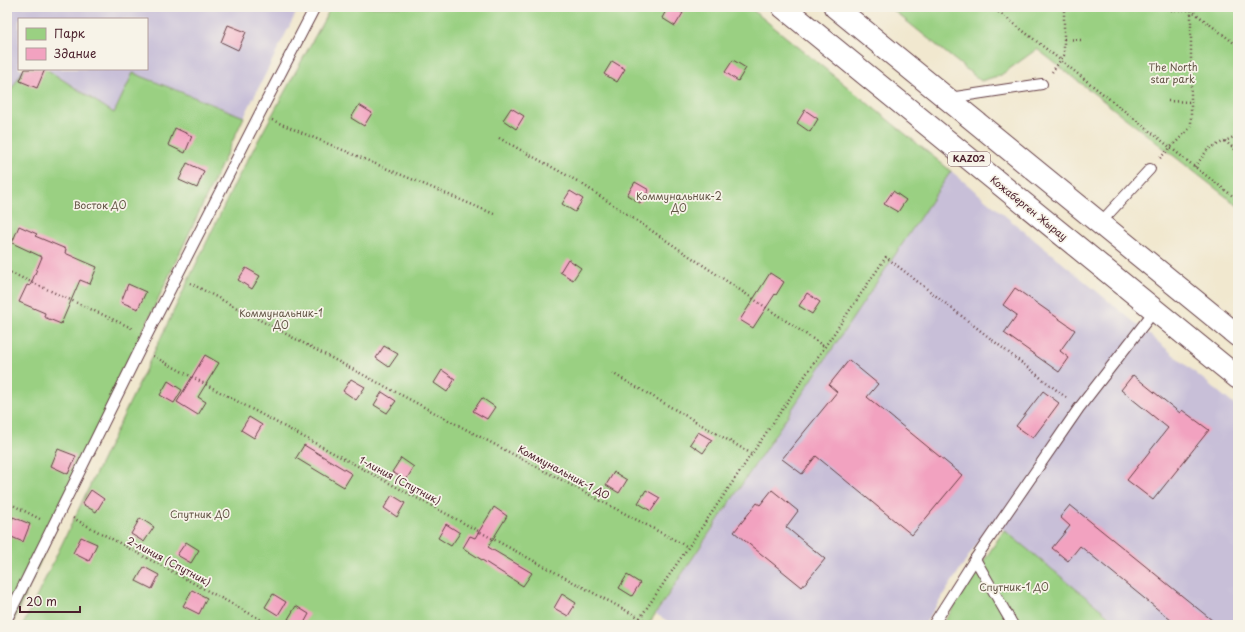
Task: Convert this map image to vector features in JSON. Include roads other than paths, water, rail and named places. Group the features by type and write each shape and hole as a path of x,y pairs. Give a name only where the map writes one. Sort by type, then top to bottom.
{"highway":[{"name":"Кожаберген Жырау","path":"783,7 1238,378"},
{"name":"KAZ02","path":"835,7 1238,336"}],"lane":[{"path":"7,619 147,335 315,7"},
{"path":"947,98 1042,84"},
{"path":"1100,222 1150,169"},
{"path":"933,625 975,559 1079,408 1155,310"},
{"path":"975,559 1013,625"}],"park label":[{"name":"The North star park","path":"1173,72"},
{"name":"Коммунальник-2 ДО","path":"679,202"},
{"name":"Восток ДО","path":"100,205"},
{"name":"Коммунальник-1 ДО","path":"281,318"},
{"name":"Спутник ДО","path":"200,514"},
{"name":"Спутник-1 ДО","path":"1014,587"}]}
